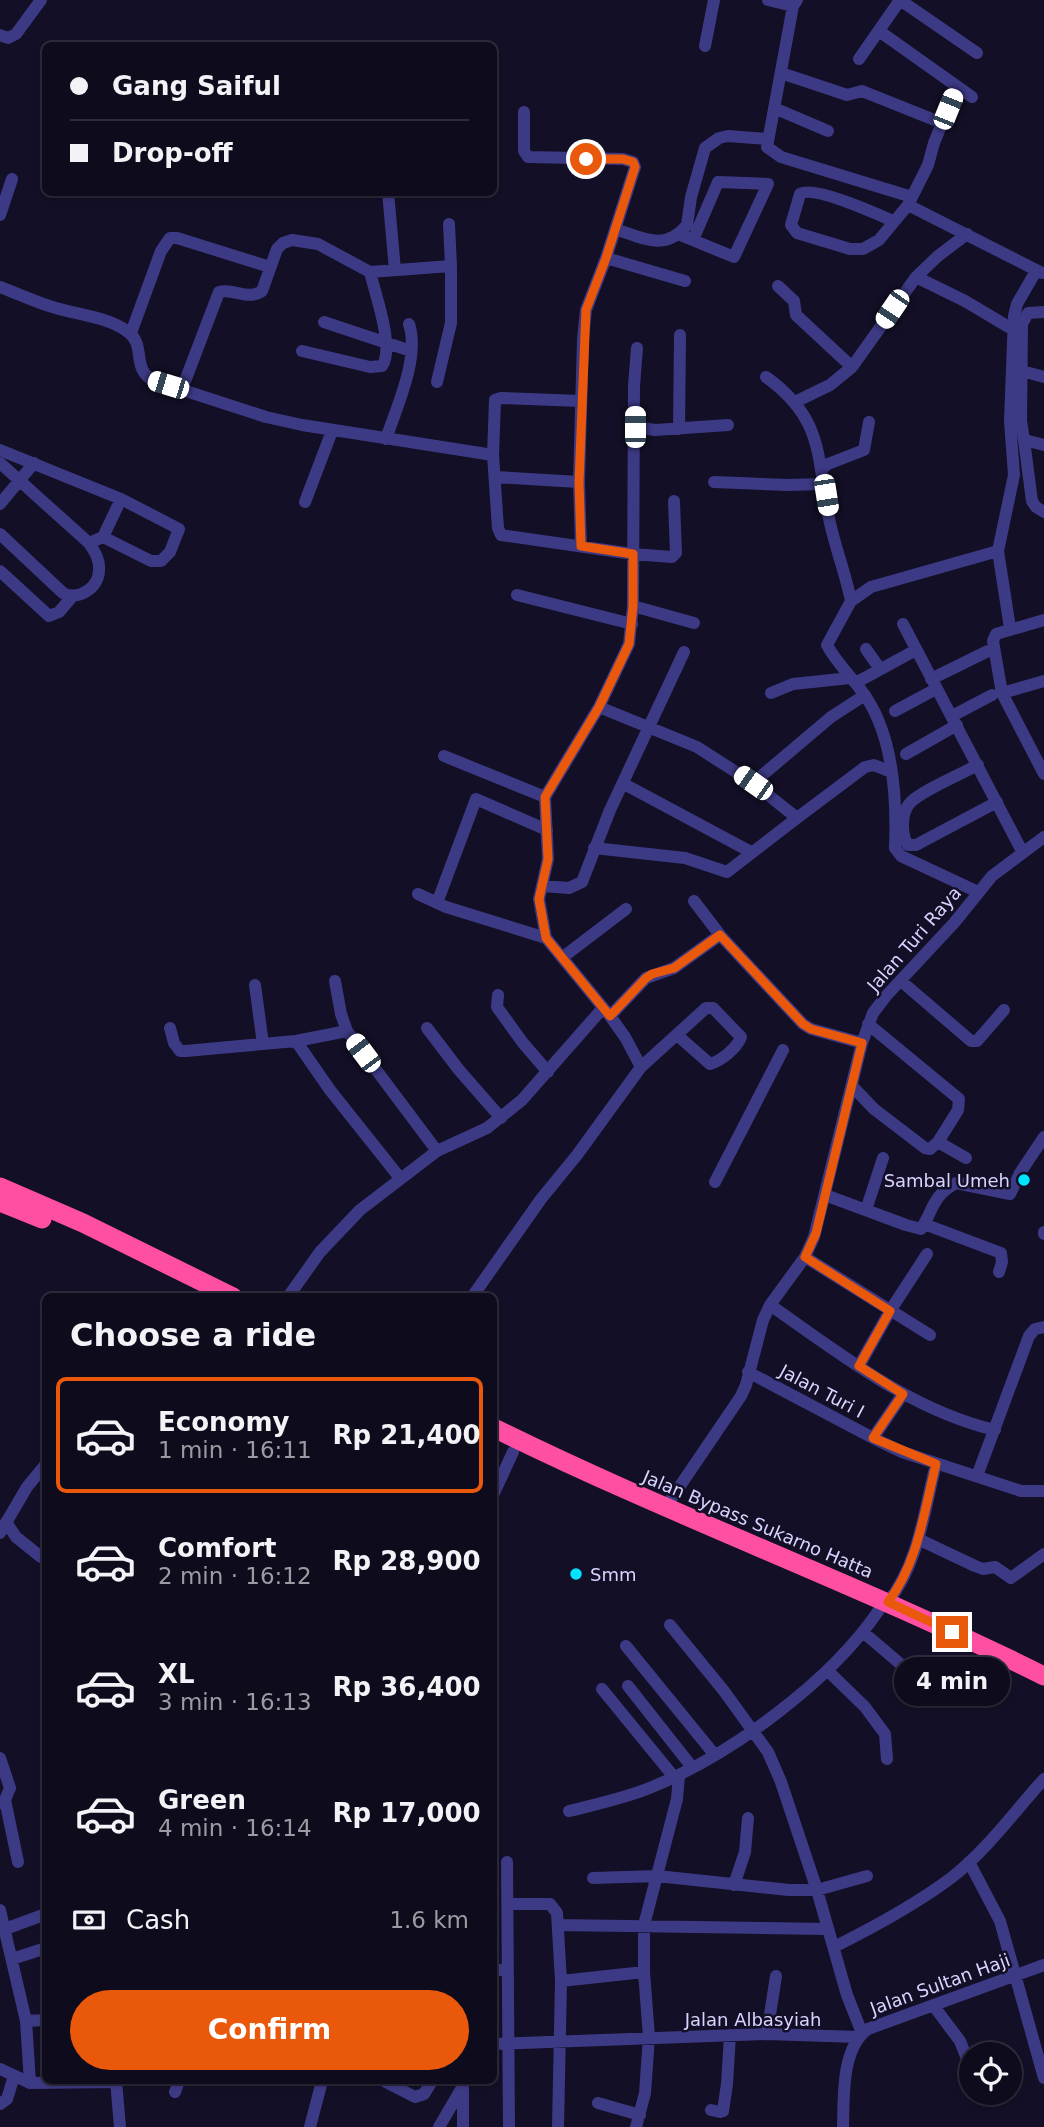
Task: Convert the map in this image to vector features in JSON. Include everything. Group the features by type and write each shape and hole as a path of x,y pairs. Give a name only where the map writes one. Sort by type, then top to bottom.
{"highway":[{"path":"0,1187 83,1223 225,1293"},
{"path":"0,1202 117,1251 200,1293"},
{"name":"Jalan Bypass Sukarno Hatta","path":"497,1429 665,1508 1044,1676"},
{"name":"Jalan Bypass Sukarno Hatta","path":"497,1444 665,1521 883,1606 1044,1689"}],"street":[{"path":"0,35 8,38 16,34 41,0"},
{"path":"705,47 714,0"},
{"path":"768,0 795,3 767,139 769,151 910,201 1040,272 1017,304 1013,329 1010,421 1014,475 998,551 1010,628"},
{"path":"859,59 900,0 976,52"},
{"path":"879,31 972,97"},
{"path":"781,73 847,95 862,91 942,123"},
{"path":"893,221 824,194 807,191 800,194 791,222 797,233 859,250 879,240 910,201 928,165 957,86"},
{"path":"774,108 828,131"},
{"path":"524,112 524,151 528,157 623,159 633,162 635,167 586,310 579,482 581,546"},
{"path":"615,229 657,242 666,241 678,234 687,225 691,197 705,148 719,138 728,136 767,139"},
{"path":"0,215 12,179"},
{"path":"678,234 734,257 768,184 718,182 693,240"},
{"path":"388,196 395,270"},
{"path":"437,382 451,323 449,224"},
{"path":"795,402 830,385 852,367 916,277 967,234"},
{"path":"131,333 161,250 170,238 270,267"},
{"path":"182,389 219,292 224,290 250,296 262,291 277,249 283,243 292,240 318,244 370,272 451,266"},
{"path":"606,258 685,281"},
{"path":"302,351 370,367 382,366 386,361 387,342 370,272"},
{"path":"916,277 965,300 1013,329"},
{"path":"778,286 792,298 796,315 852,367"},
{"path":"0,287 53,308 115,324 131,333 138,347 141,370 145,377 266,417 493,455"},
{"path":"1044,312 1031,312 1024,318 1021,421 1032,500 1036,507 1044,512"},
{"path":"324,322 411,351"},
{"path":"386,439 406,379 414,344 409,324"},
{"path":"679,429 680,335"},
{"path":"546,938 540,907 548,859 545,797 599,707 629,644 633,606 637,348"},
{"path":"1022,371 1044,377"},
{"path":"766,377 795,402 811,430 822,469 830,522 851,601"},
{"path":"581,401 495,400 493,455 498,528 501,536 669,557 674,555 677,528 674,502"},
{"path":"822,469 864,450 869,422"},
{"path":"635,427 655,430 728,425"},
{"path":"305,502 332,430"},
{"path":"1024,440 1044,445"},
{"path":"0,450 121,499 179,529 170,552 161,561 151,561 103,537"},
{"path":"0,463 89,544 97,555 100,568 98,579 79,596 71,597 63,593 0,534"},
{"path":"0,505 34,463"},
{"path":"496,477 579,482"},
{"path":"714,482 824,484"},
{"path":"89,544 103,537 121,499"},
{"path":"978,892 901,856 895,848 897,814 881,724 855,680 827,645 851,601 870,587 998,551"},
{"path":"0,571 48,616 59,612 71,597"},
{"path":"517,595 632,624"},
{"path":"633,606 694,623"},
{"path":"1044,620 1010,628 996,634 993,641 997,694 1044,774"},
{"path":"903,624 1023,853"},
{"path":"866,649 880,669"},
{"path":"771,693 793,684 855,680 916,650"},
{"path":"895,711 988,651"},
{"path":"542,886 569,888 580,884 684,652"},
{"path":"906,754 997,694 1044,681"},
{"path":"753,783 831,717 865,695"},
{"path":"599,707 697,747 753,783 797,818"},
{"path":"444,756 545,797"},
{"path":"594,848 685,858 723,872 733,868 865,767 874,765 891,772"},
{"path":"978,765 910,801 904,816 904,840 908,845 916,845 997,802"},
{"path":"624,784 751,852"},
{"path":"436,903 476,799 547,830"},
{"name":"Jalan Turi Raya","path":"665,1508 741,1396 759,1330 770,1305 805,1257 814,1237 862,1043 879,1004 954,923 992,876 1044,837"},
{"path":"418,894 436,903 546,938 625,1037 641,1067"},
{"path":"694,901 720,935 803,1024 811,1029 862,1043"},
{"path":"563,957 626,909"},
{"path":"291,1293 320,1252 352,1218 437,1151 487,1128 501,1118 522,1100 606,1012 646,978 674,968 720,935"},
{"path":"335,981 347,1031 437,1151"},
{"path":"901,981 971,1041 977,1041 1004,1010"},
{"path":"255,985 263,1044"},
{"path":"499,995 497,1007 548,1072"},
{"path":"475,1293 541,1199 577,1155 641,1067 703,1009 711,1007 741,1037 740,1042 710,1064 677,1034"},
{"path":"852,1086 874,1109 925,1148 930,1149 938,1142 958,1110 959,1099 868,1024"},
{"path":"170,1028 174,1043 180,1051 296,1041 347,1031"},
{"path":"427,1028 501,1118"},
{"path":"296,1041 330,1090 400,1178"},
{"path":"715,1182 783,1050"},
{"path":"825,1195 920,1229 932,1203 956,1184 1010,1194 1020,1173 1044,1137"},
{"path":"938,1142 966,1158"},
{"path":"866,1210 883,1158"},
{"path":"924,1224 1001,1253 999,1272"},
{"path":"859,1366 927,1254"},
{"path":"805,1257 930,1335"},
{"path":"770,1305 903,1394 958,1420 995,1430"},
{"path":"977,1476 1029,1336 1035,1329 1044,1326"},
{"name":"Jalan Turi I","path":"748,1372 873,1438 936,1464 1021,1491 1044,1491"},
{"path":"873,1438 903,1394"},
{"path":"497,1487 513,1452"},
{"path":"569,1811 632,1795 676,1776 753,1730 828,1671 864,1633 906,1573 918,1539 936,1464"},
{"path":"41,1557 3,1527 27,1487 42,1469"},
{"path":"918,1539 975,1566 984,1569 997,1568 1011,1578 1044,1554"},
{"path":"670,1625 768,1752 817,1890 860,2035"},
{"path":"864,1633 911,1673"},
{"path":"626,1646 714,1754"},
{"path":"828,1671 865,1707 885,1734 887,1759"},
{"path":"628,1686 692,1767"},
{"path":"598,2103 638,2121 645,2093 649,2037 644,1925 677,1799 676,1776 602,1689"},
{"path":"0,1758 10,1785 10,1792 3,1802 18,1862"},
{"path":"834,1947 886,1921 951,1878 969,1862 1044,1779"},
{"path":"734,1885 745,1852 748,1818"},
{"path":"507,1862 509,2127"},
{"path":"969,1862 1000,1921 1044,2078"},
{"path":"593,1878 657,1876 789,1890 817,1890 867,1876"},
{"path":"508,1903 550,1904 557,1913 561,1981 558,2127"},
{"path":"0,1910 26,2021 30,2082"},
{"path":"5,1929 42,1915"},
{"path":"558,1925 827,1929"},
{"path":"12,1959 42,1949"},
{"name":"Jalan Sultan Haji","path":"843,2127 849,2062 860,2035 1044,1965"},
{"path":"497,1970 508,1970"},
{"path":"561,1981 644,1972"},
{"path":"767,2034 776,1976"},
{"path":"933,2006 960,2042"},
{"path":"26,2021 42,2020"},
{"name":"Jalan Albasyiah","path":"497,2043 767,2034 860,2035"},
{"path":"711,2110 723,2111 730,2035"},
{"path":"0,2069 30,2082 42,2082"},
{"path":"0,2104 7,2099 14,2076"},
{"path":"116,2084 120,2127"},
{"path":"310,2127 321,2084"},
{"path":"390,2084 415,2097 424,2094 430,2084"},
{"path":"462,2084 442,2121 463,2125 463,2084"}],"place":[{"name":"Sambal Umeh","path":"1024,1180"},
{"name":"Smm","path":"576,1574"}],"route":[{"path":"586,159 623,159 633,162 635,167 586,310 579,482 581,546 633,554 633,606 629,644 599,707 545,797 548,859 539,899 546,938 610,1016 646,978 674,968 720,935 803,1024 811,1029 862,1043 816,1233 805,1257 890,1311 859,1366 903,1394 873,1438 936,1464 913,1558 888,1602 952,1632"}]}
